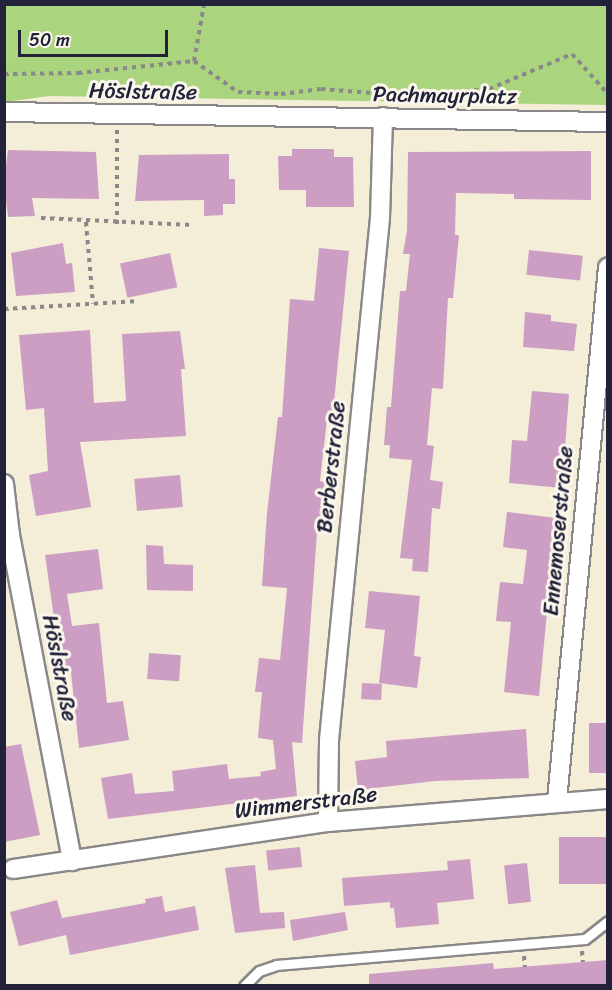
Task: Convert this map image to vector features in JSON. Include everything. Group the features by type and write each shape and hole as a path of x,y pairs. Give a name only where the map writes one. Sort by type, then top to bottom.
{"street":[{"name":"Höslstraße","path":"4,112 280,117"},
{"name":"Pachmayrplatz","path":"280,117 608,122"},
{"name":"Berberstraße","path":"328,822 329,740 380,219 383,117"},
{"name":"Ennemoserstraße","path":"557,800 608,267"},
{"name":"Höslstraße","path":"4,484 10,535 72,861"},
{"name":"Wimmerstraße","path":"13,869 328,822 557,800 608,799"}],"lane":[{"path":"244,986 259,972 276,965 585,939 608,921"}],"path":[{"path":"194,61 204,4"},
{"path":"4,74 78,73 194,61 238,92 281,94 321,89 411,96 489,90 572,54 608,94"},
{"path":"117,114 117,224"},
{"path":"41,218 117,224 193,225"},
{"path":"86,222 93,304"},
{"path":"4,309 139,301"}],"green space":[{"path":"4,5 607,5 607,105 49,96 5,102"}],"building":[{"path":"292,149 334,149 334,157 353,157 354,207 306,207 306,190 279,190 278,156 292,156"},
{"path":"8,150 96,152 99,199 32,198 35,216 8,217 4,183"},
{"path":"591,151 591,200 514,199 514,194 456,193 455,235 459,235 453,298 448,298 443,389 432,388 427,445 434,446 430,480 443,482 440,509 432,508 428,572 412,571 413,559 400,558 412,460 389,458 390,445 384,445 387,407 391,407 400,291 406,291 410,254 403,254 407,230 408,152"},
{"path":"229,154 229,179 235,179 235,204 223,204 223,215 204,216 204,200 135,201 139,155"},
{"path":"63,243 66,264 72,263 75,292 16,296 11,253"},
{"path":"319,248 349,251 333,412 328,411 320,481 328,482 324,519 318,518 302,743 292,742 297,796 108,819 101,778 132,773 135,794 174,791 172,771 227,764 229,779 261,776 260,772 276,769 273,740 258,738 262,692 255,692 259,658 280,660 287,588 262,586 267,513 278,417 282,417 290,299 314,301"},
{"path":"529,250 583,256 580,281 526,275"},
{"path":"170,253 177,287 127,298 120,264"},
{"path":"525,312 551,315 551,321 577,324 574,351 523,347"},
{"path":"90,330 94,403 126,401 122,334 180,331 185,369 181,369 186,436 80,442 91,507 36,516 29,475 48,471 44,408 26,410 19,335"},
{"path":"532,391 569,394 562,488 509,483 512,440 527,441"},
{"path":"180,475 183,507 137,511 134,479"},
{"path":"507,512 556,518 539,696 504,692 511,622 496,621 500,582 523,584 527,550 503,547"},
{"path":"146,545 163,546 164,564 193,565 193,591 147,590"},
{"path":"98,549 103,589 67,594 72,626 99,623 107,703 123,701 129,740 79,748 71,672 62,673 45,555"},
{"path":"369,591 420,596 414,656 421,657 417,688 379,683 385,630 365,628"},
{"path":"149,653 181,655 179,681 147,679"},
{"path":"362,683 382,684 381,700 361,699"},
{"path":"589,723 608,723 608,773 589,773"},
{"path":"526,729 529,778 435,781 358,790 355,761 387,757 386,741"},
{"path":"21,744 40,835 4,842 4,747"},
{"path":"559,837 608,837 608,884 559,884"},
{"path":"300,847 302,867 268,870 266,851"},
{"path":"470,859 474,899 437,903 439,924 396,928 394,908 390,908 390,902 344,906 342,878 448,870 447,861"},
{"path":"527,863 531,902 508,904 504,865"},
{"path":"255,865 260,913 284,912 285,928 235,933 225,868"},
{"path":"162,896 165,912 195,906 199,930 70,955 66,935 19,946 10,912 57,900 62,918 146,903 145,899"},
{"path":"345,912 348,930 293,941 290,920"},
{"path":"608,960 608,986 369,986 369,974 493,963 494,969"}]}
